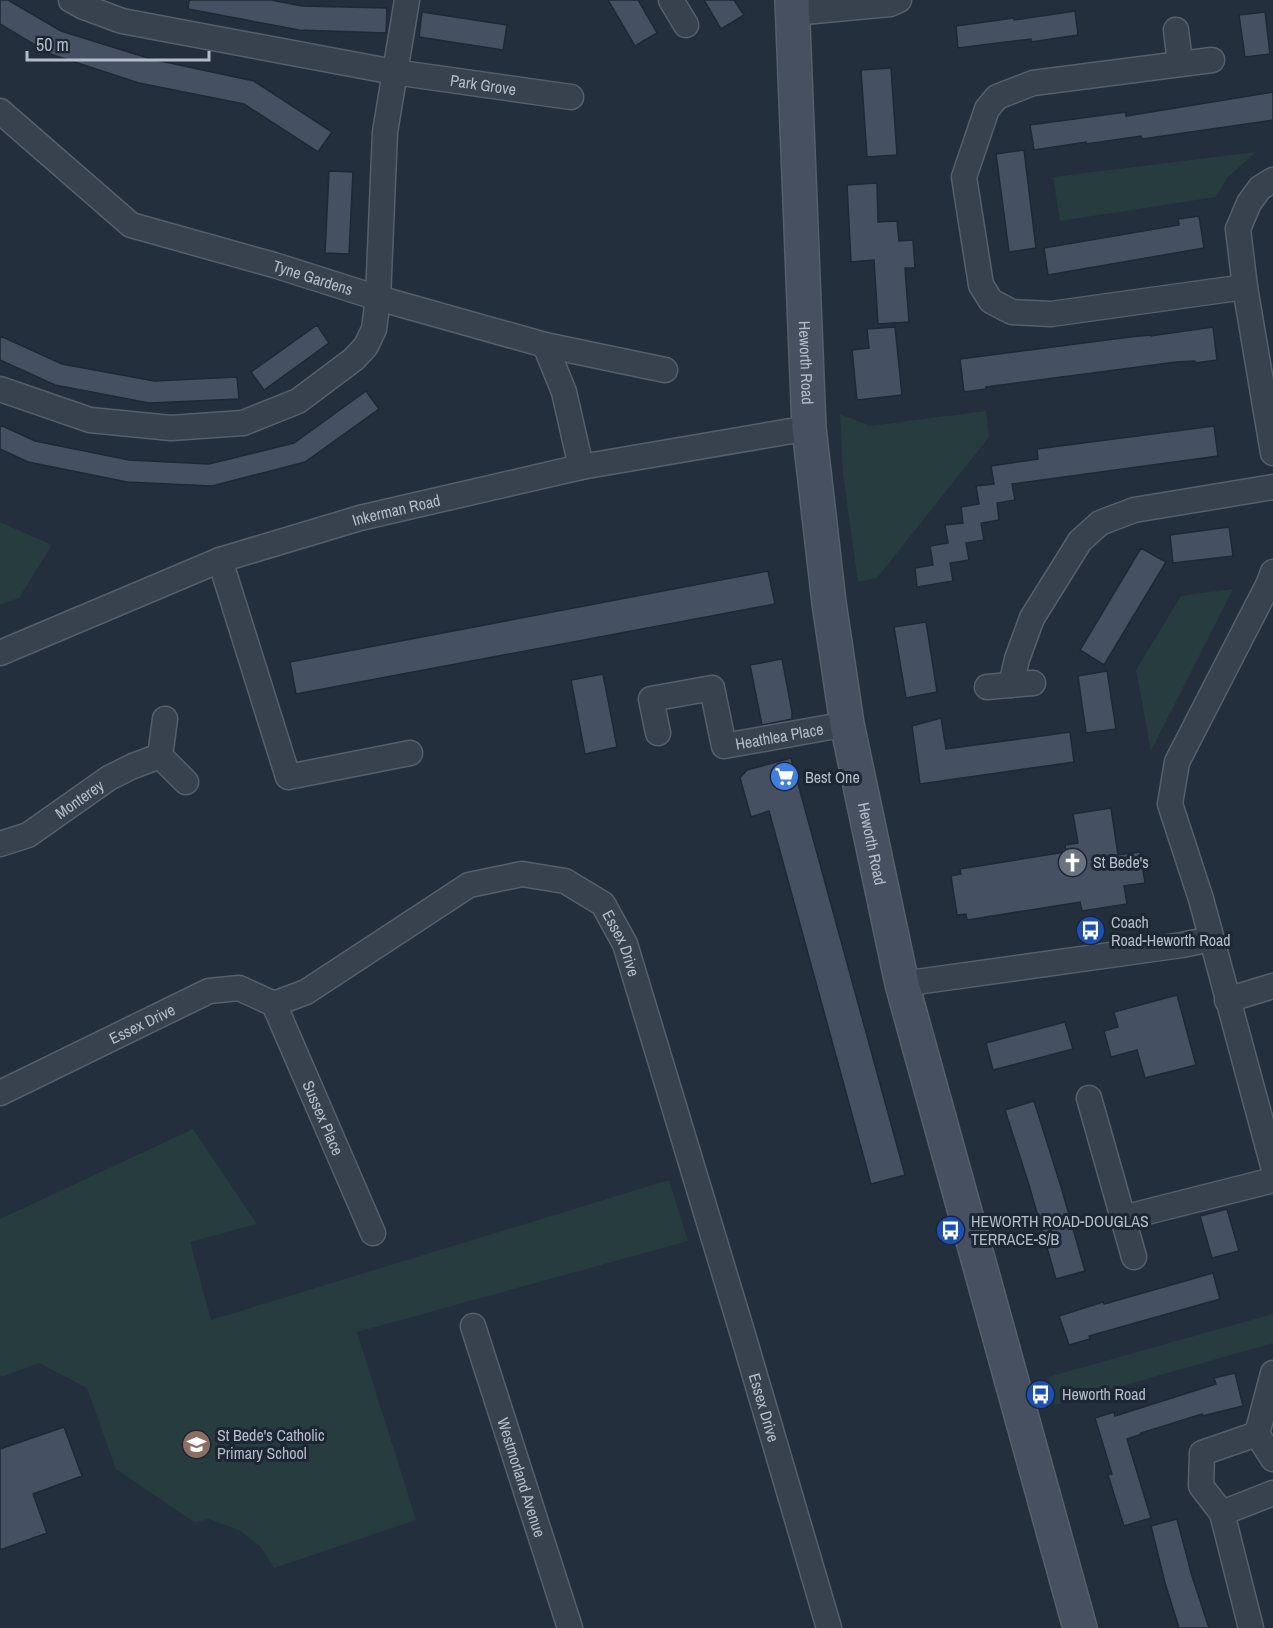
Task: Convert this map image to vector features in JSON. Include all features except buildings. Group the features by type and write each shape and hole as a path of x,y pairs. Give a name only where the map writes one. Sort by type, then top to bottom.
{"street":[{"name":"Park Grove","path":"71,0 84,8 122,21 394,72 572,97"},
{"path":"0,389 90,420 171,428 243,423 298,401 354,359 366,346 374,329 378,298 385,132 407,0"},
{"path":"671,0 686,25"},
{"path":"793,7 890,4 899,0"},
{"name":"Heworth Road","path":"793,7 809,428 829,603 847,724 902,984 1080,1628"},
{"path":"1176,30 1180,63"},
{"path":"1212,60 1032,83 997,97 987,110 964,177 981,285 991,301 1012,312 1051,314 1245,287"},
{"name":"Tyne Gardens","path":"0,111 131,225 545,345 665,370"},
{"path":"1273,180 1260,188 1249,203 1238,229 1245,287 1273,453"},
{"path":"545,345 564,392 581,467"},
{"name":"Inkerman Road","path":"0,653 220,560 360,518 581,467 809,428"},
{"path":"987,687 1022,684 1017,659 1032,618 1080,541 1100,523 1134,510 1273,487"},
{"path":"220,560 288,777 410,753"},
{"path":"1271,582 1177,762 1170,804 1201,899 1273,1166"},
{"name":"Heathlea Place","path":"657,733 651,699 712,688 724,746 847,724"},
{"path":"165,719 160,756 186,782"},
{"name":"Monterey","path":"0,844 28,835 109,778 160,756"},
{"name":"Essex Drive","path":"0,1093 209,991 239,988 274,1004 306,992 469,885 522,874 565,881 603,904 625,944 829,1628"},
{"path":"902,984 1211,939"},
{"path":"1227,1000 1273,986"},
{"name":"Sussex Place","path":"274,1004 373,1233"},
{"path":"1089,1098 1085,1126 1123,1218 1134,1257"},
{"path":"1123,1218 1273,1180"},
{"name":"Westmorland Avenue","path":"473,1326 570,1628"},
{"path":"1273,1373 1257,1434 1273,1460"},
{"path":"1251,1628 1222,1513 1201,1486 1202,1453 1257,1434"},
{"path":"1222,1513 1273,1493"}],"green space":[{"path":"1256,152 1227,178 1216,197 1060,221 1053,177"},
{"path":"986,411 989,437 877,578 858,582 843,474 840,414 870,426"},
{"path":"0,522 52,545 19,598 0,605"},
{"path":"1233,589 1151,751 1136,670 1181,596"},
{"name":"St Bede's Catholic Primary School","path":"193,1129 257,1224 190,1242 211,1320 669,1180 688,1241 357,1332 416,1520 274,1568 260,1546 239,1530 209,1519 194,1522 116,1469 87,1388 39,1363 1,1377 0,1374 0,1219"},
{"path":"1273,1314 1273,1343 1055,1405 1048,1377"}],"place":[{"name":"Best One","path":"784,777"},
{"name":"St Bede's","path":"1072,862"},
{"name":"Coach Road-Heworth Road","path":"1090,931"},
{"name":"HEWORTH ROAD-DOUGLAS TERRACE-S/B","path":"950,1230"},
{"name":"Heworth Road","path":"1041,1394"},
{"name":"St Bede's Catholic Primary School","path":"196,1444"}]}
